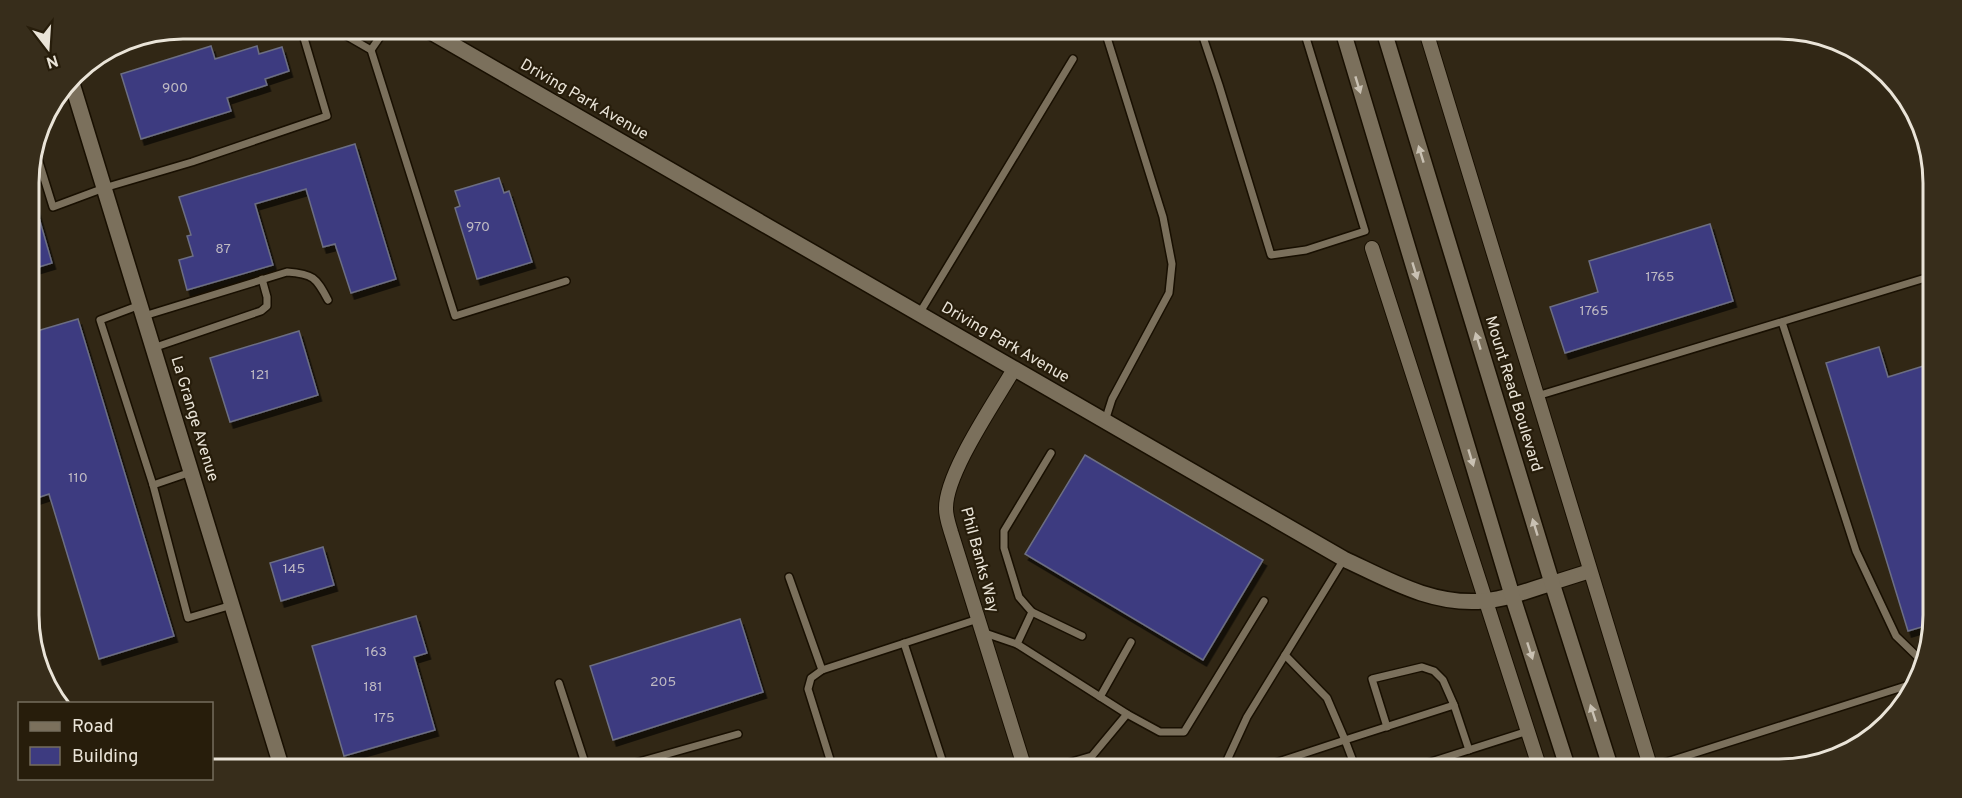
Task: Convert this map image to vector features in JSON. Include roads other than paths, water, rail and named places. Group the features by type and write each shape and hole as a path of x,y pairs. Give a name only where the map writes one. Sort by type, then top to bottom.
{"street":[{"name":"Driving Park Avenue","path":"443,39 1344,559 1393,583 1448,601 1485,601 1590,571"},
{"path":"1345,39 1512,595 1565,759"},
{"name":"Mount Read Boulevard","path":"1386,39 1608,759"},
{"name":"Mount Read Boulevard","path":"1428,39 1648,759"},
{"name":"La Grange Avenue","path":"74,89 279,759"},
{"path":"1372,248 1537,759"},
{"name":"Phil Banks Way","path":"1014,369 959,464 949,489 946,510 1022,759"}],"lane":[{"path":"40,165 53,207 104,188 192,162 327,116 304,39"},
{"path":"352,39 371,50 455,316 566,281"},
{"path":"371,50 378,39"},
{"path":"1105,421 1112,399 1169,293 1172,264 1163,218 1107,39"},
{"path":"1204,39 1270,255 1306,250 1365,231"},
{"path":"1306,39 1372,248"},
{"path":"919,314 1073,59"},
{"path":"232,605 188,618 153,485 100,320 287,272 302,273 318,281 328,300"},
{"path":"153,348 261,311 267,306 262,279"},
{"path":"1537,396 1923,279"},
{"path":"1782,322 1856,551 1896,636 1917,656"},
{"path":"1051,453 1004,531 1004,548 1019,597 1032,612 1082,636"},
{"path":"153,485 191,472"},
{"path":"1228,759 1247,717 1344,559"},
{"path":"789,577 822,670"},
{"path":"830,759 808,689 811,678 822,670 904,643 980,625 1017,644 1127,714 1160,732 1184,732 1264,601"},
{"path":"1017,644 1032,612"},
{"path":"1100,697 1131,642"},
{"path":"904,643 942,759"},
{"path":"1285,655 1327,698 1352,759"},
{"path":"1387,727 1372,679 1422,667 1434,671 1443,680 1469,750"},
{"path":"559,683 584,759"},
{"path":"1679,759 1904,687"},
{"path":"1287,759 1454,705"},
{"path":"1082,759 1092,756 1127,714"},
{"path":"1441,759 1528,731"},
{"path":"649,759 738,734"}]}
